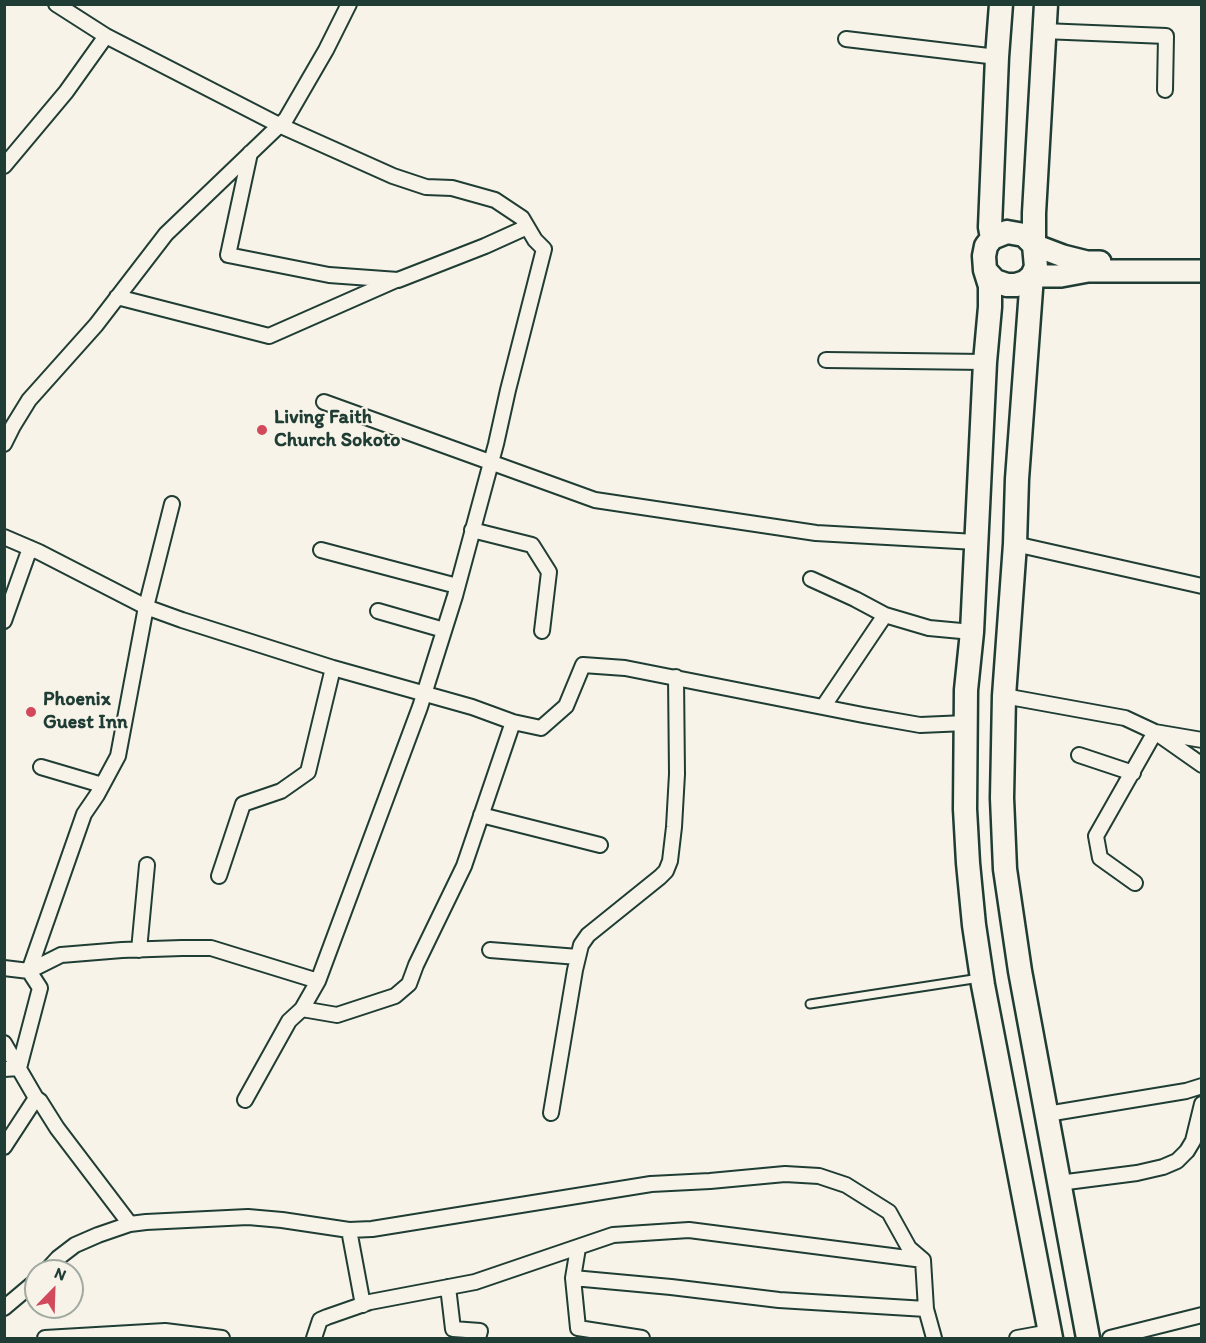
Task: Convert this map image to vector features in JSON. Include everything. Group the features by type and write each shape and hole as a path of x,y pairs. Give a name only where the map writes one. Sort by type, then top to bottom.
{"highway":[{"path":"992,238 990,227 1001,4"},
{"path":"1046,4 1034,213 1036,267 1032,276 1017,479 1015,544 1004,696 1002,798 1005,869 1020,971 1088,1338"},
{"path":"1035,245 1024,235 1007,232 992,238 986,246 984,256 990,286 990,307 972,632 966,690 965,809 974,925 982,978 1050,1335"},
{"path":"985,270 994,281 1007,285 1016,285 1032,276"}],"main road":[{"path":"1035,245 1087,262 1202,266"},
{"path":"1032,276 1061,276 1088,271 1202,271"}],"street":[{"path":"56,4 106,36 279,125 426,187 452,188 495,201 522,218 535,240 544,249 491,462 424,694 318,981 302,1009 289,1021 245,1100"},
{"path":"4,444 28,400 96,325 166,234 286,119 300,98 349,4"},
{"path":"1043,31 1166,36 1166,90"},
{"path":"4,166 66,93 106,36"},
{"path":"846,39 997,57"},
{"path":"250,153 228,255 329,274 398,280"},
{"path":"117,297 269,336 527,227"},
{"path":"826,360 986,362"},
{"path":"324,402 595,500 816,533 976,542"},
{"path":"28,971 84,814 118,756 146,607 172,504"},
{"path":"472,530 532,545 549,572 542,631"},
{"path":"4,537 146,607 182,620 333,668 472,707 513,722 541,728 566,706 583,665 625,668 920,724 966,723"},
{"path":"1015,544 1202,586"},
{"path":"4,621 30,548"},
{"path":"321,550 457,586"},
{"path":"811,579 885,615 929,628 972,632"},
{"path":"378,611 444,630"},
{"path":"823,707 885,615"},
{"path":"219,876 243,804 281,791 308,772 333,668"},
{"path":"551,1113 581,945 588,935 660,877 666,871 670,861 676,774 676,677"},
{"path":"1004,696 1125,718 1155,732 1202,765"},
{"path":"302,1009 337,1015 395,996 409,984 464,866 513,722"},
{"path":"1155,732 1202,740"},
{"path":"1135,883 1100,858 1096,836 1155,732"},
{"path":"1079,754 1133,773"},
{"path":"41,767 102,785"},
{"path":"481,816 600,845"},
{"path":"139,950 147,865"},
{"path":"4,968 28,971 61,955 211,948 318,981"},
{"path":"490,950 578,957"},
{"path":"19,1068 40,988 28,971"},
{"path":"4,1043 36,1098 74,1152 130,1224"},
{"path":"4,1069 19,1068"},
{"path":"1047,1114 1186,1091 1202,1086"},
{"path":"4,1147 36,1098"},
{"path":"1059,1183 1137,1173 1177,1161 1193,1141 1202,1104"},
{"path":"57,1259 75,1245 98,1235 130,1224 146,1222 248,1218 282,1220 349,1230 372,1229 651,1184 785,1174 819,1176 846,1185 889,1212 909,1248 922,1260 926,1309 934,1338"},
{"path":"349,1230 363,1305"},
{"path":"314,1338 320,1320 327,1317 363,1305 475,1282 613,1235 688,1230 922,1260"},
{"path":"578,1248 573,1278 578,1329 642,1338"},
{"path":"573,1278 779,1300 926,1309"},
{"path":"448,1287 453,1329 480,1331 478,1338"},
{"path":"4,1308 24,1291"},
{"path":"1110,1338 1202,1315"},
{"path":"45,1338 165,1332 222,1338"},
{"path":"1017,1338 1050,1335"}],"lane":[{"path":"810,1004 982,978"}],"place":[{"name":"Living Faith Church Sokoto","path":"262,430"},
{"name":"Phoenix Guest Inn","path":"31,712"}]}
